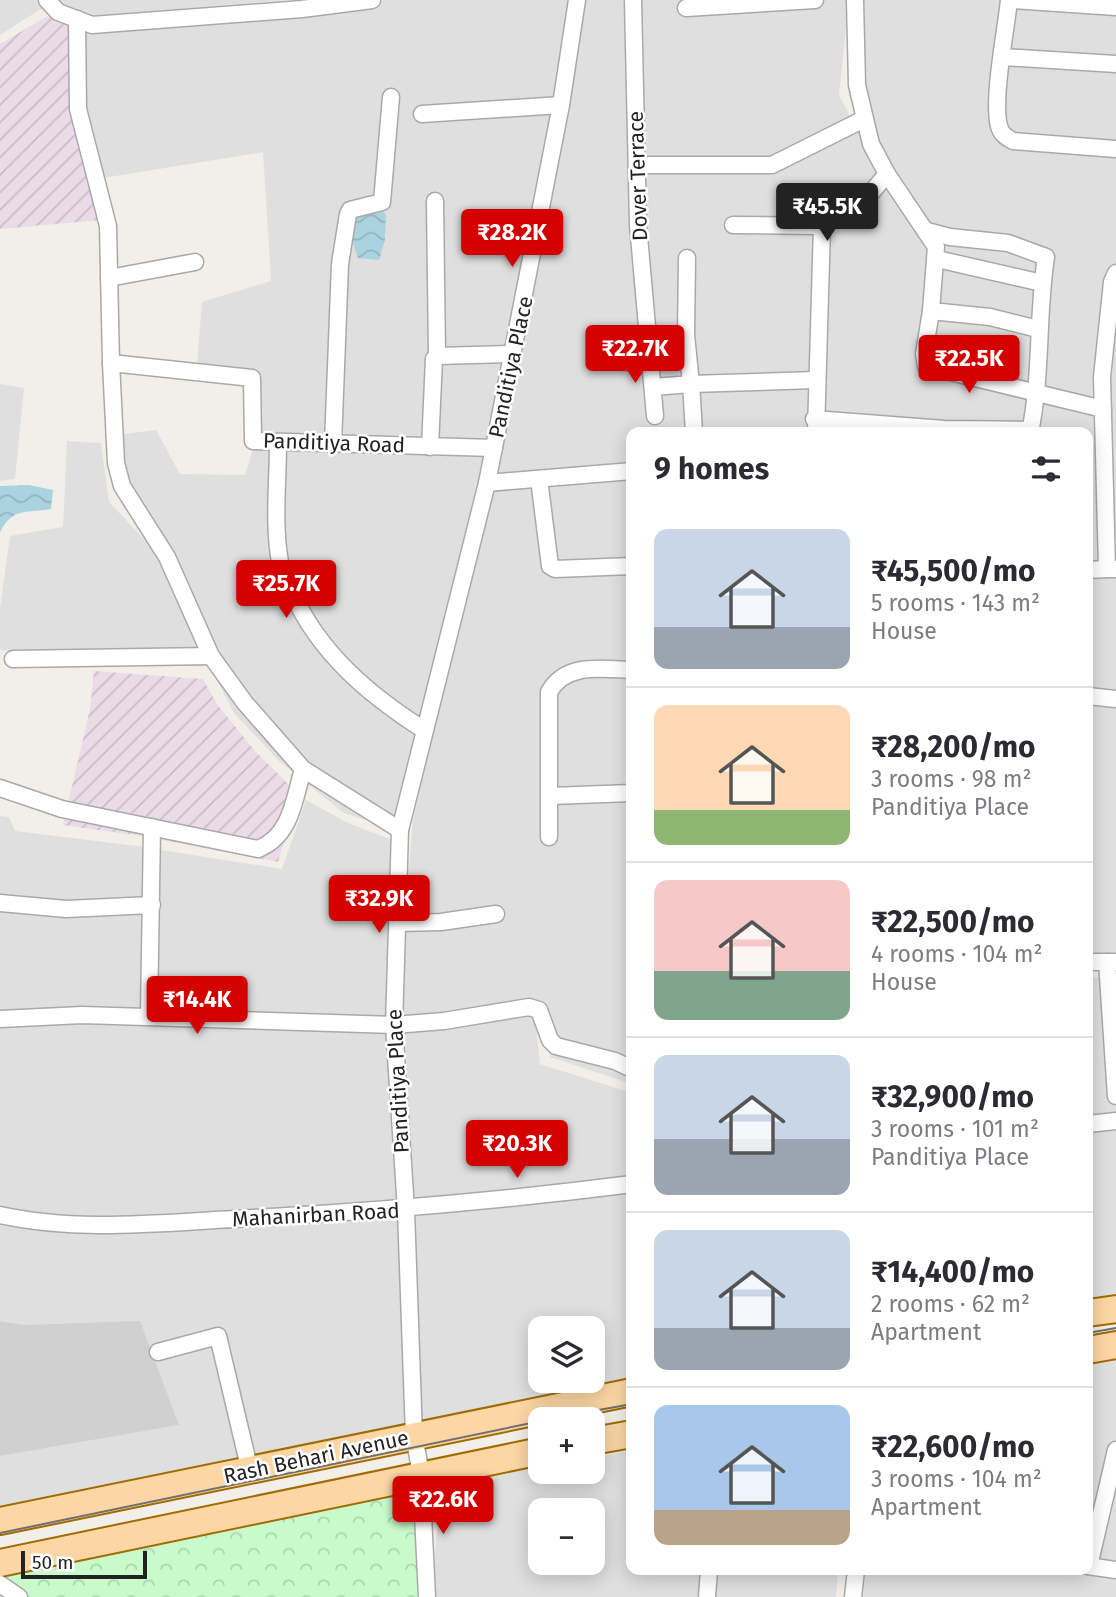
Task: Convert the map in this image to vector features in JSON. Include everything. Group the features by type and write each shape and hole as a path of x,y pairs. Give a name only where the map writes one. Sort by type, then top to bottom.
{"main road":[{"path":"1093,1312 1116,1309"},
{"path":"1093,1349 1116,1345"},
{"name":"Rash Behari Avenue","path":"0,1521 626,1393"},
{"path":"605,1439 626,1435"},
{"name":"Rash Behari Avenue","path":"0,1563 528,1453"}],"street":[{"path":"47,0 58,12 92,25 292,5 372,0"},
{"name":"Panditiya Place","path":"427,1597 421,1474 414,1436 406,1210 394,1025 400,830 487,483 561,105 577,0"},
{"name":"Dover Terrace","path":"633,0 638,225 655,416"},
{"path":"686,8 815,0"},
{"path":"855,0 857,85 871,144 887,174 936,247 937,259 924,354 926,366 1103,409"},
{"path":"1116,7 1011,0 998,125 1004,136 1013,141 1116,149"},
{"path":"77,19 78,109 108,226 116,463 122,486 167,557 211,656 245,703 303,769 400,830"},
{"path":"1003,57 1116,64"},
{"path":"333,444 340,264 348,214 349,210 382,202 391,97"},
{"path":"422,114 561,105"},
{"path":"636,165 772,164 864,118"},
{"path":"733,225 822,226 865,200 887,174"},
{"path":"430,447 434,359 437,355 435,201"},
{"path":"822,226 815,426 858,427"},
{"path":"927,231 950,237 1008,243 1046,257 1038,329 1038,393 1032,427"},
{"path":"687,258 686,335 694,427"},
{"path":"937,259 1042,283"},
{"path":"109,278 195,262"},
{"path":"1093,570 1112,569 1103,409 1107,318 1116,273"},
{"path":"931,311 990,317 1038,329"},
{"path":"437,355 512,354"},
{"name":"Panditiya Road","path":"111,363 252,377 253,440 278,443 494,448"},
{"path":"653,387 815,380"},
{"path":"278,443 280,564 298,605 320,640 351,675 380,702 424,730"},
{"path":"487,483 626,472"},
{"path":"539,479 550,566 555,569 626,566"},
{"path":"13,659 211,656"},
{"path":"549,837 549,692 556,680 566,673 589,668 626,670"},
{"path":"1093,696 1116,698"},
{"path":"0,788 62,809 258,849 273,843 286,826 303,769"},
{"path":"550,796 626,793"},
{"path":"149,1016 152,827"},
{"path":"0,903 66,909 152,905"},
{"path":"397,923 441,922 496,914"},
{"path":"1093,962 1112,962 1116,1096"},
{"path":"0,1019 149,1016 394,1025 534,1007 539,1010 550,1040 556,1046 626,1066"},
{"path":"1093,1123 1116,1121"},
{"name":"Mahanirban Road","path":"0,1216 75,1226 406,1210 626,1185"},
{"path":"158,1352 218,1336 250,1471"},
{"path":"1093,1549 1116,1450"},
{"path":"1093,1567 1116,1570"},
{"path":"707,1597 709,1575"},
{"path":"853,1597 855,1575"},
{"path":"0,1584 19,1597"}],"shaded area":[{"path":"0,0 40,0 44,7 0,35"},
{"path":"56,0 286,0 92,16 58,4"},
{"path":"387,0 573,0 540,186 403,832 344,813 279,761 234,713 207,661 172,559 118,493 107,436 156,430 180,474 245,475 259,429 255,373 197,365 202,302 271,281 263,152 103,178 84,107 83,29 288,13"},
{"path":"580,0 849,0 839,95 887,187 932,244 919,366 1037,400 1031,427 626,427 626,469 486,481"},
{"path":"859,0 1116,0 1116,967 1093,968 1093,427 1035,427 1041,398 929,355 940,243 889,177 850,93"},
{"path":"51,14 70,20 100,220 0,229 0,44"},
{"path":"0,384 24,388 15,479 0,481"},
{"path":"67,441 101,443 109,502 158,554 188,614 203,667 0,650 0,608 10,536 63,527"},
{"path":"626,475 626,1082 550,1057 542,1001 462,1016 396,1019 413,820 485,487"},
{"path":"94,671 203,679 217,704 254,750 298,794 278,862 141,836 63,825 90,709"},
{"path":"306,800 348,823 400,843 386,1018 153,1012 161,850 282,869"},
{"path":"0,816 9,817 15,831 153,848 145,1009 0,1013"},
{"path":"1116,976 1116,1294 1093,1297 1093,978"},
{"path":"534,1010 540,1064 626,1091 626,1182 411,1204 393,1033"},
{"path":"74,1021 386,1030 400,1207 73,1220 0,1211 0,1024"},
{"path":"626,1188 626,1388 605,1392 605,1316 528,1316 528,1393 601,1393 421,1428 409,1215"},
{"path":"402,1215 407,1430 0,1516 0,1456 178,1425 26,1325 0,1321 0,1221"},
{"path":"0,1321 26,1325 140,1321 179,1425 0,1456"},
{"path":"1116,1361 1116,1597 863,1597 865,1575 1093,1575 1093,1364"},
{"path":"626,1451 626,1575 838,1575 836,1597 431,1597 441,1486 528,1469 528,1484 605,1484 605,1456"}],"green space":[{"path":"431,1486 421,1597 29,1597 0,1576 0,1571"}],"water":[{"path":"372,206 386,214 385,240 379,260 358,258 351,234 354,211"},
{"path":"29,485 53,490 51,509 16,515 10,518 0,532 0,486"}],"tram line":[{"path":"1093,1332 1116,1328"},
{"path":"605,1409 626,1405"},
{"path":"0,1533 528,1424"}]}
